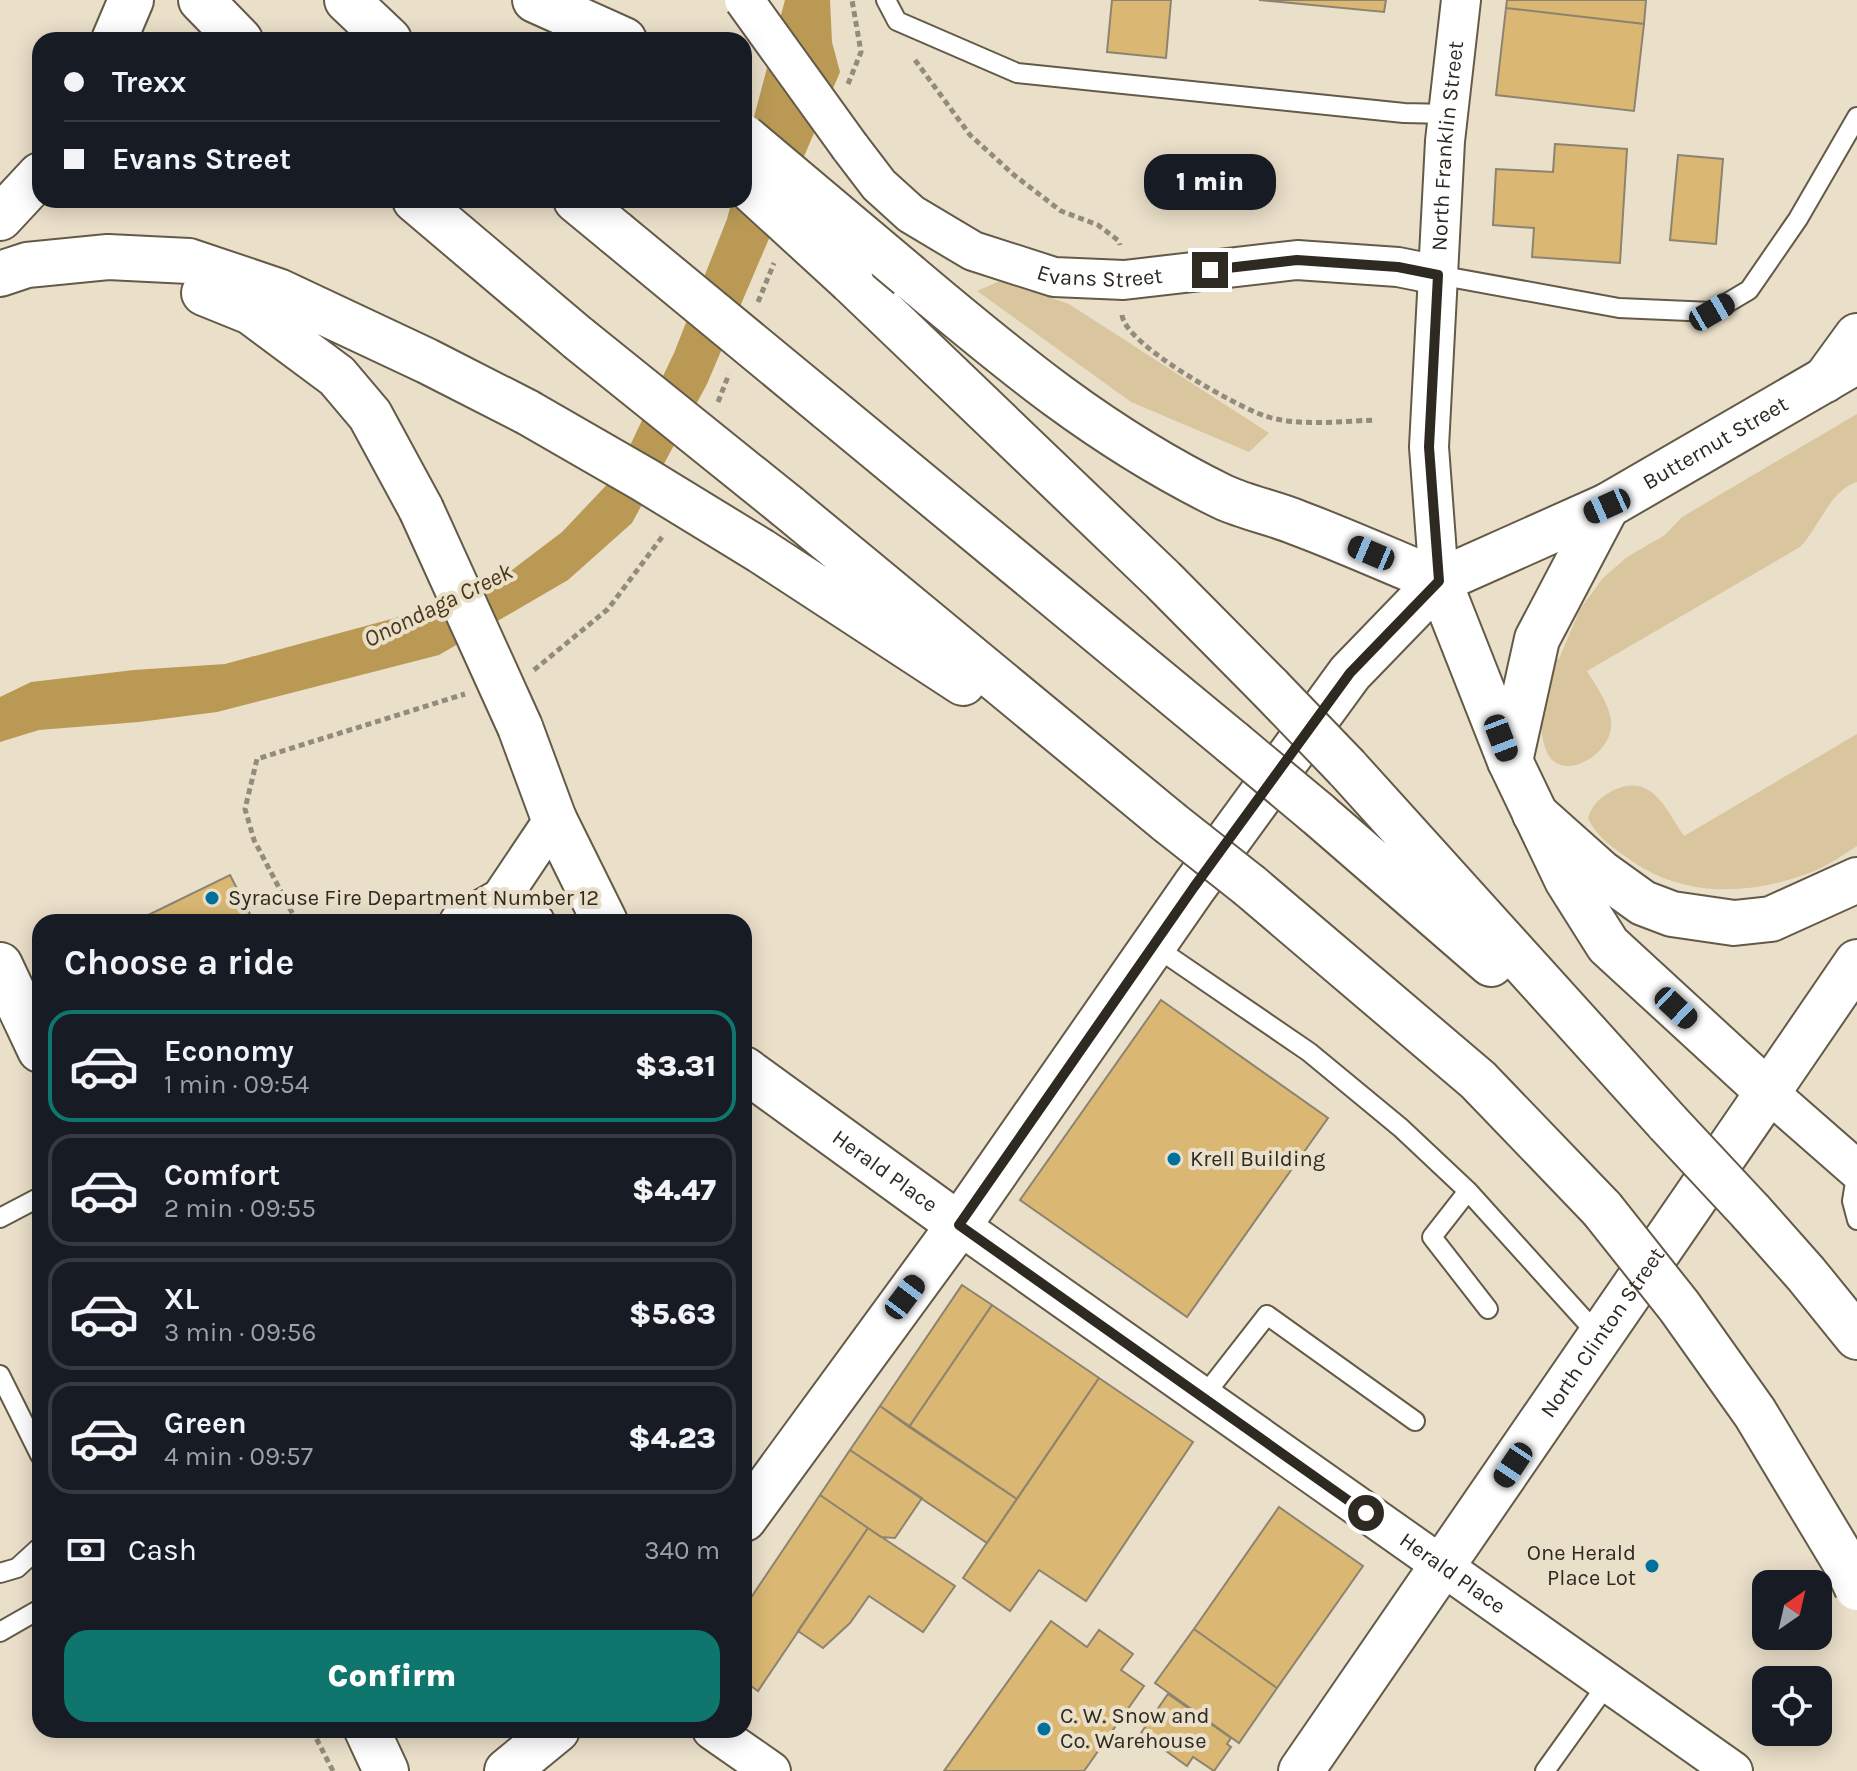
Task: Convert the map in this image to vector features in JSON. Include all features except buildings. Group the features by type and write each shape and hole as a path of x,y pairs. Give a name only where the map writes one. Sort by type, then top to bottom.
{"main road":[{"path":"117,32 131,0"},
{"path":"201,0 232,32"},
{"path":"347,0 381,32"},
{"path":"544,4 578,32"},
{"path":"544,4 606,32"},
{"path":"752,144 1021,370 1091,422 1226,498 1297,522 1439,581 1510,761 1567,880 1608,945 1768,1092"},
{"path":"0,218 32,184"},
{"path":"752,190 1163,580 1270,688 1347,768 1751,1212 1857,1337"},
{"path":"424,208 578,338 1250,886 1478,1080 1602,1209 1679,1306 1755,1413 1847,1566 1857,1588"},
{"path":"586,208 1317,813 1425,905 1668,1123"},
{"path":"0,274 27,265 108,257 189,261 278,291 527,412 761,551 976,692 1083,750"},
{"path":"108,257 251,312 337,376 370,415 421,509 520,727 554,819 601,914"},
{"path":"1841,370 1857,336"},
{"name":"Butternut Street","path":"1439,581 1607,506 1841,370"},
{"path":"1510,761 1537,639 1607,506"},
{"path":"752,1508 959,1225 1350,673 1439,581"},
{"path":"1535,814 1600,872 1643,903 1672,914 1734,923 1771,919 1857,880"},
{"name":"North Clinton Street","path":"1301,1771 1857,962"},
{"path":"0,965 32,1033"},
{"name":"Herald Place","path":"752,1075 959,1225"},
{"path":"371,1738 386,1771"},
{"path":"507,1771 547,1738"}],"street":[{"name":"Evans Street","path":"744,0 879,185 911,214 973,251 1054,277 1124,280 1297,260 1398,267 1438,275"},
{"name":"North Franklin Street","path":"1439,581 1429,447 1448,114 1461,0"},
{"path":"473,914 501,898 554,819"},
{"path":"501,898 524,914"},
{"path":"1768,1092 1857,1170"},
{"name":"Herald Place","path":"959,1225 1733,1771"},
{"path":"724,1738 771,1771"}],"lane":[{"path":"886,0 897,21 1017,73 1404,113 1448,114"},
{"path":"1438,275 1619,308 1712,312 1749,290 1798,219 1857,117"},
{"path":"1154,946 1309,1052 1401,1128 1468,1191 1600,1337"},
{"path":"1857,1170 1852,1201 1857,1220"},
{"path":"1468,1191 1432,1237 1488,1309"},
{"path":"0,1218 32,1201"},
{"path":"1203,1397 1267,1315 1415,1421"},
{"path":"0,1375 32,1439"},
{"path":"0,1573 17,1568 32,1554"},
{"path":"0,1632 32,1614"},
{"path":"1545,1771 1608,1683"}],"path":[{"path":"857,29 866,32"},
{"path":"759,302 775,262"},
{"path":"316,1738 333,1771"}],"shaded area":[{"path":"1000,281 1069,304 1269,433 1249,452 1131,402 977,291"},
{"path":"1857,414 1857,482 1839,493 1800,547 1587,671 1608,708 1610,732 1598,753 1577,765 1566,766 1549,756 1542,735 1541,708 1546,658 1559,659 1580,609 1603,578 1627,557 1665,535 1682,517"},
{"path":"1857,734 1857,846 1825,866 1791,879 1768,885 1721,889 1675,882 1653,873 1619,852 1601,837 1588,818 1594,805 1607,794 1626,786 1638,786 1656,796 1684,836"}],"water":[{"name":"Onondaga Creek","path":"785,0 830,0 832,42 840,72 707,384 632,523 568,580 439,655 217,712 39,730 0,742 0,697 31,682 134,670 225,664 395,618 500,579 562,532 616,475 674,353 730,208 752,208 752,125"}],"place":[{"name":"Syracuse Fire Department Number 12","path":"212,898"},
{"name":"Krell Building","path":"1174,1159"},
{"name":"One Herald Place Lot","path":"1652,1566"},
{"name":"C. W. Snow and Co. Warehouse","path":"1044,1729"}],"route":[{"path":"1210,270 1297,260 1398,267 1438,275 1429,447 1439,581 1350,673 1194,887 959,1225 1366,1513"}]}
